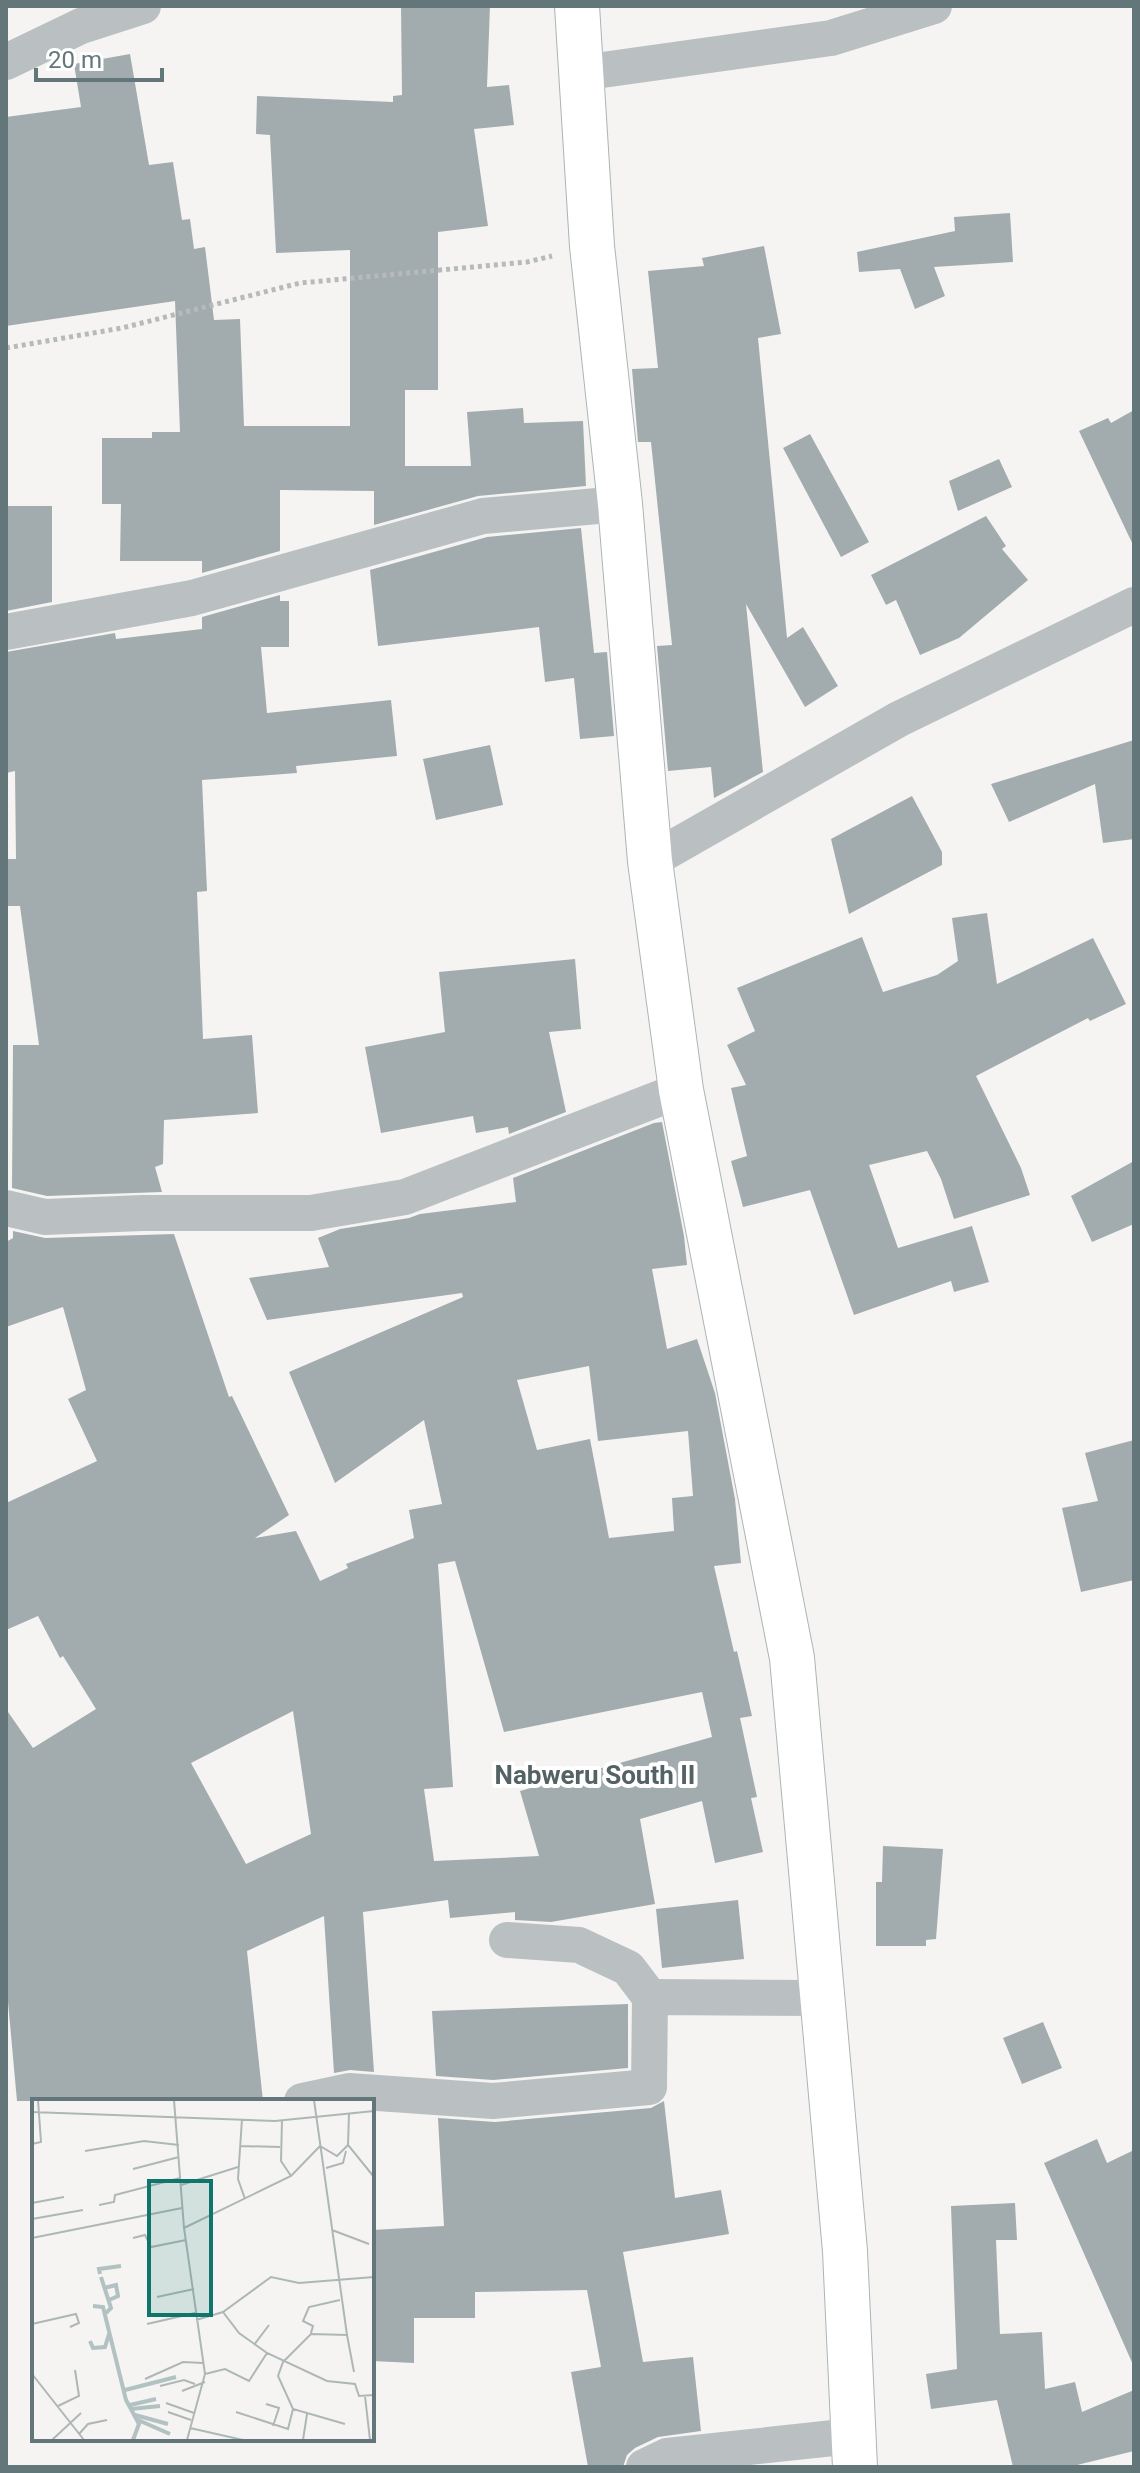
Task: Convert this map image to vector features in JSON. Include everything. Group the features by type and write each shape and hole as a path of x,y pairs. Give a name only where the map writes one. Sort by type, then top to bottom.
{"street":[{"path":"6,62 81,26 143,6"},
{"path":"577,6 592,246 620,504 650,861 681,1090 792,1658 845,2251 854,2451 667,2456 644,2467"},
{"path":"581,73 831,38 934,6"},
{"path":"6,632 192,598 483,516 620,504"},
{"path":"650,861 899,719 1134,605"},
{"path":"6,1208 45,1217 142,1213 311,1213 405,1197 681,1090"},
{"path":"311,2099 349,2091 493,2101 649,2087 650,1997 628,1968 579,1945 507,1940"},
{"path":"650,1997 822,1998"}],"path":[{"path":"6,348 122,328 300,283 527,262 592,246"}],"building":[{"path":"401,6 490,6 487,87 509,85 514,125 474,129 488,226 438,232 438,390 405,390 405,466 471,466 467,412 523,408 524,423 583,421 586,486 478,496 374,525 374,491 280,490 280,551 202,573 202,561 120,561 121,504 102,504 102,438 152,438 152,432 180,432 175,301 6,326 6,117 81,107 74,64 130,54 149,165 173,162 182,220 190,219 194,249 205,247 214,320 240,319 244,426 350,426 350,250 276,253 270,135 256,134 257,96 393,102 393,96 402,95"},
{"path":"1010,213 1013,262 934,267 945,296 915,309 900,269 859,272 857,252 955,231 954,217"},
{"path":"764,246 781,334 758,338 787,638 803,627 838,686 805,707 746,604 763,772 714,798 711,767 668,771 657,646 672,645 651,442 638,442 632,369 658,368 648,271 704,266 702,258"},
{"path":"1134,410 1134,547 1079,431 1108,418 1111,423"},
{"path":"810,434 869,542 841,557 783,448"},
{"path":"999,459 1012,487 958,511 949,481"},
{"path":"6,506 52,506 52,602 6,611"},
{"path":"986,516 1006,546 1002,549 1028,580 959,638 920,655 896,600 886,605 871,575"},
{"path":"581,528 594,653 607,652 614,736 580,739 574,678 545,682 539,627 378,646 370,570 487,537"},
{"path":"280,595 280,601 289,601 289,647 261,647 267,713 391,700 397,756 296,766 297,773 202,780 207,891 197,892 203,1039 252,1035 258,1113 164,1120 163,1164 155,1167 162,1192 47,1196 12,1188 13,1045 39,1045 20,906 6,906 6,859 16,859 15,771 6,773 6,652 115,633 116,639 202,629 202,617"},
{"path":"1134,740 1134,839 1103,843 1095,784 1009,822 991,784"},
{"path":"490,745 503,805 436,820 423,759"},
{"path":"912,796 942,852 942,865 849,914 831,839"},
{"path":"987,913 997,984 1093,938 1126,1004 1090,1021 1088,1018 976,1076 1021,1168 1030,1195 954,1219 941,1179 927,1151 869,1165 898,1248 972,1226 989,1282 954,1292 951,1281 854,1315 810,1190 743,1207 731,1161 747,1156 731,1088 746,1085 727,1045 755,1031 737,988 862,937 883,992 937,975 958,961 952,918"},
{"path":"575,959 581,1029 549,1032 566,1112 509,1134 508,1127 476,1133 473,1116 381,1133 365,1047 445,1032 439,972"},
{"path":"662,1122 687,1265 652,1269 667,1349 697,1339 715,1393 735,1499 741,1563 714,1566 752,1716 740,1718 757,1797 751,1798 763,1852 715,1863 702,1801 640,1819 655,1904 551,1922 515,1920 515,1912 450,1918 448,1900 363,1912 374,2072 350,2070 334,2073 324,1916 247,1951 263,2099 17,2101 6,1980 6,1709 33,1748 96,1709 63,1656 60,1658 38,1616 6,1630 6,1503 97,1461 68,1399 86,1390 63,1307 6,1327 6,1242 13,1238 13,1231 45,1238 174,1234 229,1397 232,1396 289,1515 255,1538 296,1531 320,1581 348,1568 346,1564 414,1538 409,1510 442,1504 424,1420 335,1483 289,1372 463,1297 462,1293 267,1320 249,1278 329,1267 318,1238 340,1229 420,1214 516,1202 513,1178","holes":["589,1366 598,1441 688,1431 693,1496 672,1498 674,1531 609,1538 590,1439 537,1450 517,1380","455,1561 504,1732 702,1692 712,1737 520,1791 539,1856 434,1861 424,1789 453,1787 438,1564","293,1711 311,1834 246,1864 191,1763"]},
{"path":"1134,1161 1134,1224 1092,1242 1071,1196"},
{"path":"1134,1440 1134,1580 1081,1592 1062,1508 1098,1501 1085,1453"},
{"path":"883,1846 943,1849 936,1939 926,1940 926,1946 876,1946 876,1882 882,1882"},
{"path":"738,1900 744,1959 662,1968 656,1909"},
{"path":"628,2004 628,2068 493,2080 436,2076 432,2011"},
{"path":"1043,2022 1062,2068 1022,2084 1003,2038"},
{"path":"664,2101 675,2198 721,2190 729,2234 623,2252 643,2362 693,2357 701,2431 658,2437 635,2448 627,2455 623,2467 588,2467 571,2372 601,2367 587,2290 475,2292 475,2318 414,2318 414,2363 374,2361 374,2230 444,2226 438,2118 495,2122 651,2108"},
{"path":"1097,2139 1107,2163 1134,2150 1134,2367 1044,2163"},
{"path":"1015,2203 1017,2240 996,2240 1000,2334 1042,2332 1045,2389 1075,2382 1082,2412 1134,2390 1134,2451 1069,2467 1013,2467 997,2400 931,2409 926,2374 957,2369 951,2206"}],"district":[{"name":"Nabweru South II","path":"595,1775"}]}
